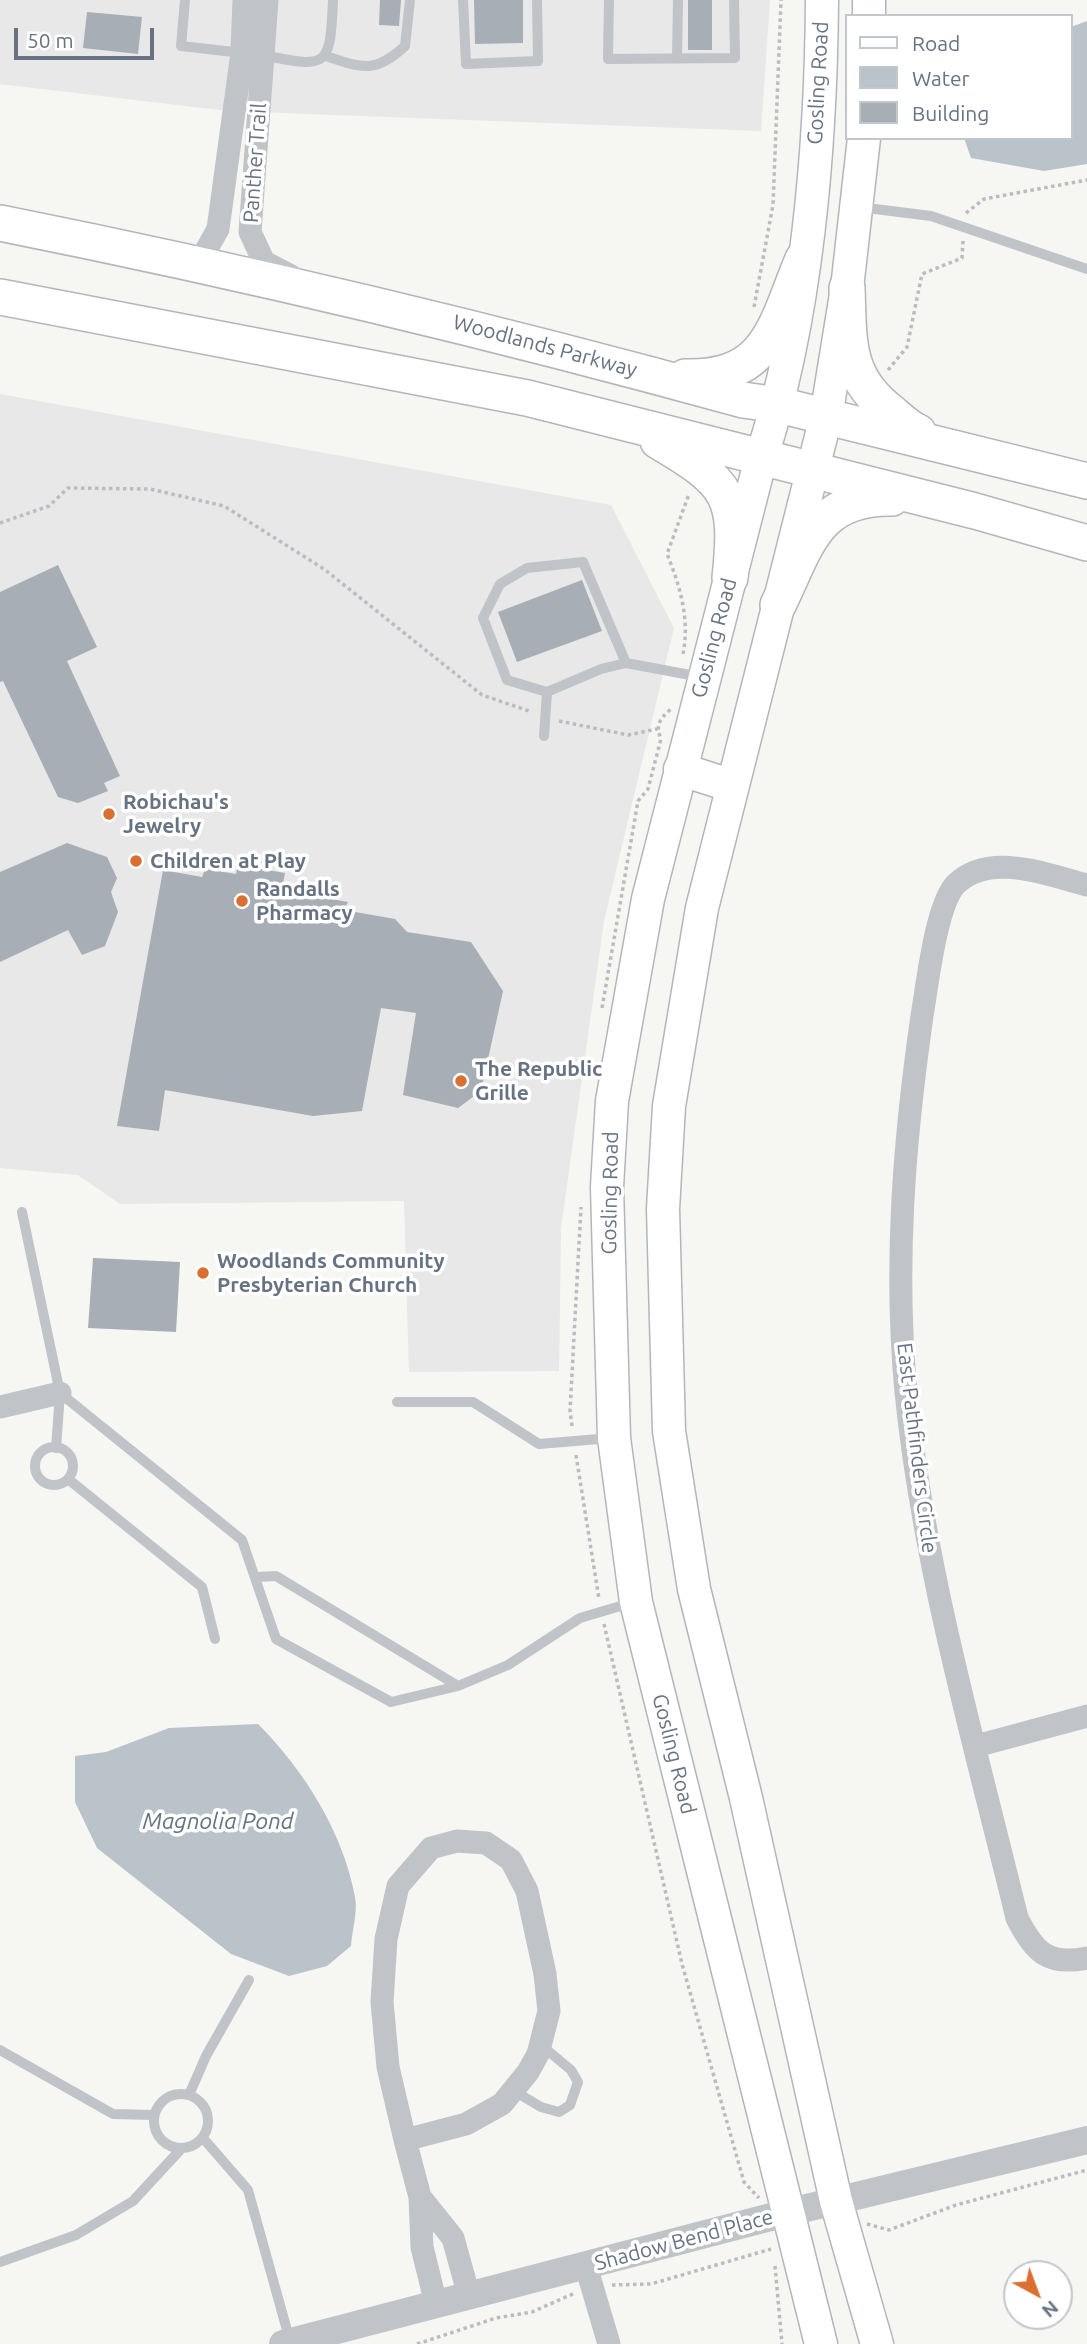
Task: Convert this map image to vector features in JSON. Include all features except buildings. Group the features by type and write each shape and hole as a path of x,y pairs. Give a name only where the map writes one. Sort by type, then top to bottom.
{"main road":[{"name":"Gosling Road","path":"821,2344 636,1602 614,1438 607,1187 612,1101 648,899 761,458 779,405 803,259 821,95 822,0"},
{"path":"864,140 847,289 827,417 702,908 669,1106 663,1209 669,1431 694,1589 746,1798 840,2216 877,2344"},
{"name":"Woodlands Parkway","path":"0,223 199,263 521,338 743,400 779,405 1087,481"},
{"path":"660,376 721,376 749,363 765,347 803,259"},
{"path":"847,289 851,353 856,373 865,388 911,429 953,448"},
{"path":"0,297 527,398 1087,542"},
{"path":"631,424 691,460 722,487 731,506 735,533 730,578"},
{"path":"778,605 817,524 834,511 853,501 923,498"},
{"path":"680,769 732,786"}],"street":[{"name":"Panther Trail","path":"244,0 253,54 250,232 264,262 318,291"},
{"name":"Panther Trail","path":"199,263 218,229 253,54 267,0"},
{"name":"East Pathfinders Circle","path":"1087,885 1020,868 991,866 956,884 942,914 936,939 905,1144 901,1221 902,1339 924,1525 1017,1918 1028,1941 1044,1957 1073,1961 1087,1958"},
{"path":"0,1407 60,1392"},
{"path":"976,1746 1087,1716"},
{"path":"405,2140 466,2124 502,2104 528,2073 540,2044 549,2011 545,1974 527,1891 511,1860 486,1843 457,1841 431,1849 398,1886 390,1911 383,1968 385,2045 405,2140 420,2197 422,2247 436,2304"},
{"name":"Shadow Bend Place","path":"287,2343 469,2295 589,2276 840,2216 1087,2140"},
{"path":"420,2197 453,2238 469,2295"},
{"path":"589,2276 609,2344"}],"lane":[{"path":"185,0 181,46 253,54 305,64 326,55 331,47 333,0"},
{"path":"326,55 364,67 388,62 405,46 410,0"},
{"path":"463,0 466,64 538,61 537,0"},
{"path":"609,0 608,59 735,58 734,0"},
{"path":"677,58 678,0"},
{"path":"856,207 931,216 1087,269"},
{"path":"626,663 583,562 527,568 500,584 483,618 508,680 547,692 601,669 626,663 704,678"},
{"path":"544,736 547,692"},
{"path":"22,1212 60,1392 56,1448"},
{"path":"60,1392 242,1540 257,1577 276,1640 391,1702 458,1686 508,1665 580,1618 636,1602"},
{"path":"397,1402 472,1402 539,1444 614,1438"},
{"path":"56,1448 67,1452 73,1463 68,1479 50,1485 37,1473 40,1455 56,1448"},
{"path":"68,1479 202,1587 215,1639"},
{"path":"257,1577 276,1576 458,1686"},
{"path":"189,2095 206,2056 249,1980"},
{"path":"514,2091 541,2107 559,2112 570,2105 578,2082 571,2070 540,2044"},
{"path":"0,2050 113,2114 154,2115"},
{"path":"0,2262 76,2235 133,2201 181,2149 196,2145 203,2138 207,2130 208,2113 203,2105 189,2095 171,2096 164,2100 154,2115 156,2133 162,2141 181,2149"},
{"path":"203,2138 248,2190 287,2343"}],"path":[{"path":"865,388 874,387 907,347 922,274 962,258 966,213 984,199 1087,180"},
{"path":"0,523 49,506 68,488 150,489 224,506 324,569 482,695 545,716 628,735 657,729"},
{"path":"840,2216 889,2230 956,2206 1087,2170"},
{"path":"417,2344 496,2318 532,2312 589,2276 650,2284 793,2227"}],"shaded area":[{"path":"0,0 770,0 761,131 228,111 0,84"},
{"path":"0,394 611,505 674,628 604,921 561,1228 559,1371 409,1372 404,1201 120,1204 78,1175 0,1168"}],"water":[{"path":"1087,21 1087,164 1044,171 971,158 965,140 1073,140 1073,26"},
{"name":"Magnolia Pond","path":"258,1724 291,1761 319,1803 341,1849 356,1903 351,1946 327,1966 289,1976 231,1954 97,1848 75,1802 75,1756 106,1752 169,1728"}],"place":[{"name":"Robichau's Jewelry","path":"109,814"},
{"name":"Children at Play","path":"136,861"},
{"name":"Randalls Pharmacy","path":"242,901"},
{"name":"The Republic Grille","path":"461,1081"},
{"name":"Woodlands Community Presbyterian Church","path":"203,1273"}]}
